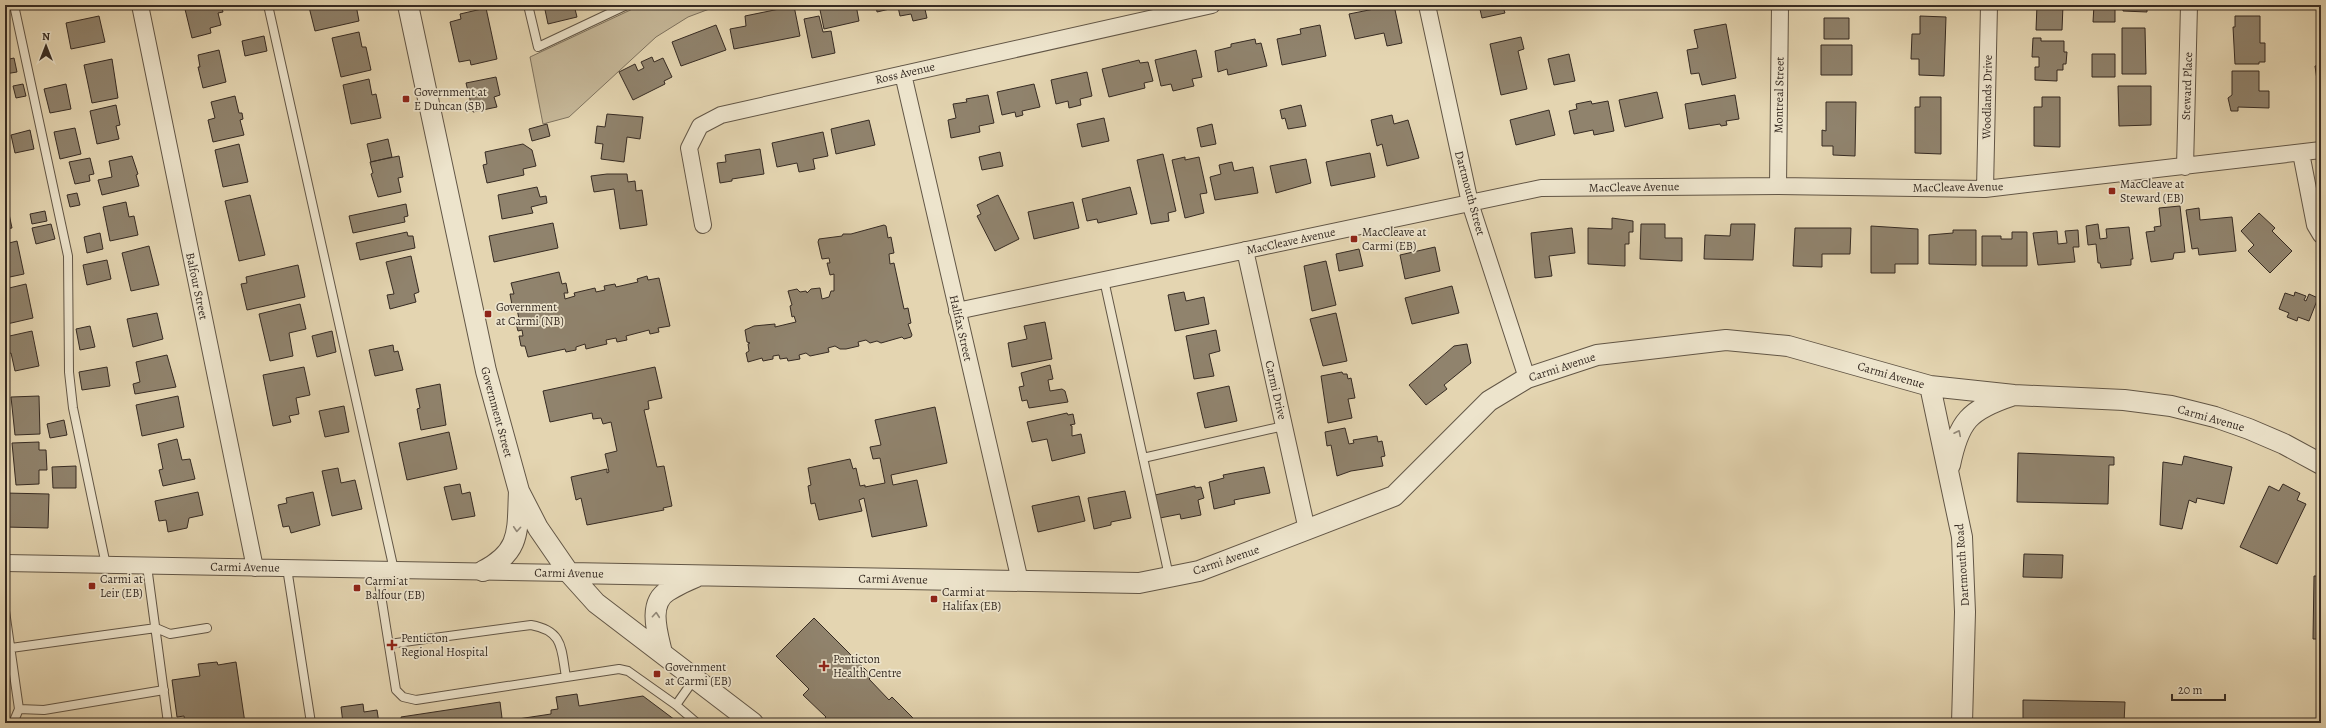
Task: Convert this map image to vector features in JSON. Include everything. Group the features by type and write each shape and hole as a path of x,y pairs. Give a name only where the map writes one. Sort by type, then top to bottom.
{"street":[{"name":"Balfour Street","path":"140,5 255,568"},
{"name":"Government Street","path":"408,5 486,371 519,491 538,528 569,573 596,603 753,723"},
{"name":"Ross Avenue","path":"702,225 689,148 700,126 721,115 1212,5"},
{"name":"Dartmouth Street","path":"1428,5 1470,203 1527,378"},
{"name":"Montreal Street","path":"1778,186 1780,5"},
{"name":"Woodlands Drive","path":"1985,189 1989,5"},
{"name":"Steward Place","path":"2185,167 2190,5"},
{"name":"Halifax Street","path":"903,74 1020,581"},
{"name":"MacCleave Avenue","path":"957,311 1540,188 1778,186 1985,189 2185,167 2321,150"},
{"path":"2301,153 2315,225 2321,235"},
{"name":"Carmi Drive","path":"1245,250 1307,530"},
{"name":"Carmi Avenue","path":"5,563 1139,583 1198,571 1394,496 1489,402 1527,378 1597,355 1726,340 1788,346 1930,386 2014,395 2124,400 2171,406 2215,417 2249,428 2284,444 2321,464"},
{"name":"Dartmouth Road","path":"1930,386 1962,537 1965,574 1962,723"},
{"path":"1949,471 1955,440 1970,416 1992,402 2014,395"},
{"path":"483,571 498,564 516,539 519,491"},
{"path":"662,653 656,628 656,613 659,600 666,592 698,575"}],"lane":[{"path":"14,5 68,256 69,372 73,408 106,565"},
{"path":"268,5 394,570"},
{"path":"528,5 538,47 627,5"},
{"path":"1104,280 1169,577"},
{"path":"1143,458 1284,426"},
{"path":"147,566 168,723"},
{"path":"287,568 312,723"},
{"path":"377,570 396,690 403,697 416,700 619,669 628,671 676,705 697,723"},
{"path":"5,611 19,709 13,723"},
{"path":"389,644 531,625 544,628 556,635 560,644 566,677"},
{"path":"11,648 156,628 170,634 207,628"},
{"path":"676,705 696,678"},
{"path":"19,709 44,710 164,690"}],"shaded area":[{"path":"641,5 720,5 688,17 656,37 569,117 543,124 530,57"}],"building":[{"path":"184,5 221,5 223,12 218,13 221,25 210,28 211,33 192,38"},
{"path":"316,5 356,5 359,21 315,31 309,7"},
{"path":"544,5 574,5 577,17 548,24"},
{"path":"584,5 603,5 585,8"},
{"path":"819,5 856,5 859,21 824,29"},
{"path":"876,5 924,5 927,18 913,21 911,14 900,16 898,7 877,12"},
{"path":"1394,5 1402,43 1387,46 1384,33 1355,39 1349,14"},
{"path":"1479,5 1512,5 1503,7 1505,13 1482,18"},
{"path":"2037,5 2063,5 2062,30 2036,30"},
{"path":"2094,5 2115,5 2115,22 2093,22"},
{"path":"2123,5 2147,5 2147,12 2123,11"},
{"path":"2260,5 2260,6 2231,6"},
{"path":"794,6 800,36 734,49 730,29 746,26 745,16"},
{"path":"486,8 497,59 471,65 470,60 459,62 450,22 461,19 460,14"},
{"path":"99,16 105,42 71,49 66,23"},
{"path":"819,16 823,32 831,31 835,53 812,58 804,19"},
{"path":"1920,16 1946,17 1944,76 1919,75 1919,59 1911,59 1912,34 1920,34"},
{"path":"2235,16 2260,16 2260,43 2265,43 2265,62 2259,62 2259,64 2235,64 2233,27 2235,27"},
{"path":"1824,18 1849,18 1849,39 1824,39"},
{"path":"1726,24 1736,78 1702,85 1699,73 1691,74 1687,50 1698,48 1694,30"},
{"path":"716,25 726,50 681,66 672,42"},
{"path":"1320,25 1326,56 1282,65 1277,39 1301,34 1300,29"},
{"path":"2122,28 2145,28 2146,74 2122,74"},
{"path":"359,32 362,47 366,47 371,70 341,77 332,38"},
{"path":"264,36 267,51 245,56 242,41"},
{"path":"1521,37 1524,49 1518,51 1527,89 1501,95 1490,44"},
{"path":"2033,38 2041,38 2041,41 2064,41 2064,52 2067,52 2066,64 2063,64 2063,70 2057,70 2057,81 2035,80 2035,67 2039,67 2039,57 2032,57"},
{"path":"1255,39 1256,44 1261,43 1267,66 1228,75 1227,69 1218,72 1215,51 1231,47 1231,44"},
{"path":"1821,45 1852,45 1852,75 1821,75"},
{"path":"219,50 226,82 203,88 198,67 200,67 198,55"},
{"path":"1196,50 1202,77 1192,79 1194,86 1173,91 1171,84 1161,86 1155,60"},
{"path":"1569,54 1575,81 1554,85 1548,59"},
{"path":"2092,54 2115,54 2115,77 2092,77"},
{"path":"652,57 654,62 663,58 672,77 664,81 665,84 633,100 619,72 635,64 638,71 644,68 641,62"},
{"path":"14,58 17,72 5,74 5,60"},
{"path":"112,59 118,98 92,103 84,65"},
{"path":"1139,60 1140,63 1148,62 1153,81 1144,83 1145,88 1109,97 1102,69"},
{"path":"2321,65 2321,86 2318,87 2315,66"},
{"path":"2232,71 2259,71 2259,91 2269,91 2269,108 2238,107 2238,111 2231,111 2228,98 2232,95"},
{"path":"1087,72 1092,96 1080,99 1081,105 1069,108 1068,101 1056,104 1051,80"},
{"path":"496,77 500,95 494,97 497,107 473,112 466,83"},
{"path":"369,79 372,95 376,94 381,118 351,124 343,85"},
{"path":"23,84 26,96 16,98 13,86"},
{"path":"66,84 71,109 50,113 44,89"},
{"path":"1034,84 1040,107 1022,111 1023,115 1016,117 1015,112 1002,115 997,92"},
{"path":"2118,86 2151,86 2151,125 2119,126"},
{"path":"1657,92 1663,118 1625,127 1619,100"},
{"path":"988,95 994,123 979,126 980,132 951,138 948,120 956,118 953,104 967,102 966,99"},
{"path":"1735,95 1739,119 1726,121 1727,125 1721,126 1720,124 1689,129 1685,104"},
{"path":"235,96 239,113 242,113 243,119 240,120 244,135 213,142 208,120 215,118 211,102"},
{"path":"1920,97 1941,97 1941,154 1915,153 1915,107 1920,107"},
{"path":"2042,97 2060,97 2060,147 2034,146 2034,107 2042,107"},
{"path":"1591,101 1592,104 1608,101 1614,131 1594,135 1593,130 1574,134 1569,111 1577,109 1576,104"},
{"path":"1826,102 1856,102 1855,156 1833,155 1833,146 1822,146 1822,130 1826,131"},
{"path":"116,105 120,125 116,126 119,139 97,144 90,111"},
{"path":"1301,105 1306,126 1288,129 1285,118 1282,119 1280,110"},
{"path":"1549,110 1555,135 1516,145 1510,120"},
{"path":"607,114 643,117 640,139 627,137 624,162 601,159 603,144 595,143 597,126 605,127"},
{"path":"1392,115 1394,124 1408,120 1419,158 1387,166 1382,144 1377,146 1371,120"},
{"path":"1104,118 1109,141 1082,147 1077,124"},
{"path":"869,120 875,145 836,154 831,129"},
{"path":"547,124 550,136 532,141 529,129"},
{"path":"1212,124 1216,144 1201,147 1197,128"},
{"path":"75,128 81,154 60,159 54,132"},
{"path":"30,130 34,149 15,153 11,135"},
{"path":"823,132 828,156 813,159 815,169 799,172 797,163 777,167 772,143"},
{"path":"388,139 392,157 371,162 367,144"},
{"path":"239,144 248,182 223,187 215,150"},
{"path":"523,144 532,150 536,166 523,169 524,175 487,183 483,165 487,164 485,152"},
{"path":"760,149 764,174 732,179 732,181 720,183 717,163 726,162 725,155"},
{"path":"1000,152 1003,166 982,170 979,157"},
{"path":"1370,153 1375,177 1331,186 1326,162"},
{"path":"1163,154 1176,211 1168,213 1169,221 1151,224 1137,160"},
{"path":"132,156 138,174 136,175 139,186 102,195 98,180 112,177 109,161"},
{"path":"399,156 403,177 398,178 401,192 378,197 371,174 373,173 370,162"},
{"path":"1185,157 1185,160 1199,157 1207,193 1200,194 1204,213 1185,218 1172,160"},
{"path":"90,158 94,174 89,175 90,181 75,184 69,162"},
{"path":"1306,159 1311,183 1276,193 1270,166"},
{"path":"1232,162 1234,171 1253,167 1258,193 1215,200 1210,177 1221,174 1219,165"},
{"path":"627,174 628,182 635,181 636,191 642,190 647,225 620,229 614,189 594,192 591,176"},
{"path":"537,187 540,197 546,196 547,203 531,207 533,213 502,219 498,195"},
{"path":"1130,187 1137,214 1098,223 1097,219 1087,221 1082,199"},
{"path":"77,193 80,205 70,207 67,195"},
{"path":"5,195 12,228 5,229"},
{"path":"250,195 265,255 239,261 225,201"},
{"path":"998,195 1019,239 995,251 977,216 981,214 977,205"},
{"path":"126,202 129,217 134,216 138,235 110,241 103,207"},
{"path":"1073,202 1079,228 1034,239 1028,212"},
{"path":"406,204 408,216 404,217 405,222 353,233 349,216"},
{"path":"2180,206 2185,252 2174,253 2173,259 2151,262 2146,232 2155,231 2154,227 2161,226 2159,208"},
{"path":"2199,208 2200,220 2232,217 2236,251 2199,255 2198,248 2192,249 2186,210"},
{"path":"45,211 47,221 32,224 30,214"},
{"path":"2259,213 2275,228 2272,231 2292,251 2270,273 2248,251 2254,245 2241,231"},
{"path":"1612,218 1633,221 1633,232 1629,232 1629,244 1625,244 1625,266 1588,264 1588,228 1612,229"},
{"path":"553,223 558,248 494,262 489,236"},
{"path":"51,224 55,239 36,244 32,228"},
{"path":"1641,224 1665,224 1665,238 1682,238 1682,261 1640,259"},
{"path":"1731,224 1755,224 1753,260 1704,259 1705,235 1730,236"},
{"path":"2098,224 2100,239 2107,238 2106,229 2129,227 2133,259 2131,259 2131,265 2101,268 2100,263 2098,263 2096,244 2088,245 2086,226"},
{"path":"884,225 886,226 888,238 891,237 894,253 889,254 890,264 894,263 904,309 908,308 911,323 908,324 912,335 911,337 904,339 902,337 881,343 877,341 870,343 866,340 858,342 859,346 846,349 840,349 835,346 828,348 829,352 810,356 806,353 799,355 800,359 788,361 787,358 780,359 779,355 773,356 773,359 763,361 762,358 748,362 746,353 749,351 748,344 750,343 747,342 745,330 754,326 775,324 775,327 796,322 794,316 792,317 790,306 792,305 788,291 797,289 800,292 806,291 807,293 811,289 820,288 822,299 829,297 831,291 834,291 834,274 830,275 827,263 830,263 829,258 822,259 818,242 819,239 842,236 843,234 851,234"},
{"path":"1871,226 1918,229 1918,264 1895,264 1895,273 1871,273"},
{"path":"1572,228 1575,253 1549,256 1552,276 1535,278 1531,233"},
{"path":"1795,228 1851,228 1850,254 1822,254 1822,267 1793,266"},
{"path":"1953,230 1976,230 1976,265 1929,264 1929,235 1953,233"},
{"path":"2078,230 2079,247 2073,247 2075,262 2038,265 2033,233 2057,231 2058,244 2067,243 2065,231"},
{"path":"407,232 408,236 413,236 415,248 360,260 356,243"},
{"path":"2012,232 2027,232 2027,266 1982,266 1982,236 2001,236 2001,239 2012,239"},
{"path":"100,233 103,249 87,253 84,237"},
{"path":"17,241 24,274 5,278 5,244"},
{"path":"149,246 159,285 131,291 122,253"},
{"path":"1435,247 1440,271 1405,279 1400,255"},
{"path":"1359,249 1363,266 1339,271 1336,254"},
{"path":"411,256 419,292 414,294 416,302 390,309 387,295 394,294 386,262"},
{"path":"107,260 111,279 87,285 83,265"},
{"path":"1326,261 1336,305 1312,311 1304,266"},
{"path":"298,265 305,297 247,310 241,284 247,283 246,277"},
{"path":"559,272 562,284 566,283 568,293 564,293 565,299 575,296 574,293 595,288 596,292 605,290 604,286 615,284 616,287 638,282 637,279 647,276 648,280 659,278 670,326 658,328 659,332 650,334 649,330 626,336 627,340 617,342 616,338 606,340 607,344 586,349 585,344 576,347 576,350 566,352 565,349 528,357 525,346 521,346 519,336 523,336 522,330 518,331 515,320 519,319 516,304 512,305 510,294 514,294 511,283"},
{"path":"26,284 33,318 7,324 5,289"},
{"path":"1452,286 1459,313 1412,324 1405,298"},
{"path":"1184,292 1186,301 1204,297 1209,324 1175,331 1168,295"},
{"path":"2295,292 2306,296 2304,300 2306,301 2309,294 2318,298 2309,321 2298,317 2297,321 2287,317 2289,313 2279,309 2285,293 2294,296"},
{"path":"300,304 306,329 289,333 293,356 270,361 259,314"},
{"path":"157,313 163,339 133,347 127,319"},
{"path":"1336,313 1347,361 1323,366 1310,319"},
{"path":"1045,322 1052,359 1012,367 1008,343 1027,339 1024,326"},
{"path":"90,326 95,347 80,350 76,329"},
{"path":"1216,330 1220,351 1209,354 1214,376 1194,379 1186,336"},
{"path":"32,331 39,366 15,371 11,353 7,354 5,337"},
{"path":"332,331 336,352 317,357 312,336"},
{"path":"1467,344 1471,363 1444,385 1447,389 1426,405 1409,385 1454,346"},
{"path":"393,345 394,352 398,351 403,370 375,376 369,350"},
{"path":"167,355 176,387 135,394 133,384 140,382 136,362"},
{"path":"1050,365 1053,379 1048,380 1050,391 1062,389 1065,391 1068,402 1029,408 1027,400 1022,401 1019,387 1024,386 1021,373"},
{"path":"107,367 110,386 82,390 79,372"},
{"path":"304,367 310,395 296,398 299,414 289,416 291,422 273,426 263,375"},
{"path":"655,367 662,398 648,401 649,409 644,410 657,467 664,466 672,506 663,508 664,510 587,525 581,498 576,500 571,477 607,469 607,473 609,472 605,454 617,451 611,422 603,424 601,418 593,419 592,413 550,422 543,391"},
{"path":"1342,372 1343,374 1347,374 1348,379 1351,378 1355,398 1348,399 1352,418 1328,423 1321,376"},
{"path":"440,384 446,425 421,430 417,409 420,408 416,389"},
{"path":"1229,386 1237,421 1205,428 1197,393"},
{"path":"39,396 40,434 15,435 11,397"},
{"path":"178,396 184,427 142,436 136,405"},
{"path":"344,406 349,432 325,437 319,411"},
{"path":"935,407 947,463 891,475 893,485 917,480 927,526 872,537 864,498 859,500 862,511 819,520 815,503 811,504 808,486 811,485 808,468 850,459 853,469 856,468 860,486 865,485 865,487 885,483 880,458 873,459 870,447 881,445 875,420"},
{"path":"1067,413 1068,415 1073,414 1075,424 1070,425 1072,426 1072,436 1081,434 1085,453 1052,461 1047,439 1032,442 1027,422"},
{"path":"64,420 67,435 50,438 47,424"},
{"path":"1345,428 1349,444 1354,443 1353,440 1377,436 1378,442 1382,441 1385,456 1381,457 1383,466 1351,471 1337,476 1331,445 1327,446 1325,432"},
{"path":"449,432 457,469 407,480 399,443"},
{"path":"177,439 182,460 190,459 195,479 163,486 159,470 163,469 158,444"},
{"path":"39,442 39,450 46,450 47,470 39,470 39,484 16,485 12,443"},
{"path":"2018,453 2114,457 2114,465 2109,465 2108,504 2017,502"},
{"path":"2184,456 2232,467 2224,504 2197,498 2196,503 2189,500 2182,529 2160,525 2163,462 2182,465"},
{"path":"76,466 76,488 53,488 52,467"},
{"path":"1264,467 1270,493 1234,500 1235,504 1214,509 1209,482 1224,478 1223,475"},
{"path":"338,468 341,483 355,480 362,509 332,516 322,471"},
{"path":"460,484 462,494 470,492 475,516 452,520 444,487"},
{"path":"2283,484 2300,493 2297,500 2306,504 2277,564 2240,547 2269,486 2279,491"},
{"path":"1195,486 1195,488 1201,487 1204,498 1198,500 1201,515 1181,519 1180,514 1160,518 1155,495"},
{"path":"1125,491 1131,518 1111,522 1111,525 1094,529 1088,498"},
{"path":"198,492 203,515 189,518 187,528 168,532 166,520 159,521 155,501"},
{"path":"313,492 320,525 291,533 289,526 283,527 278,505 287,503 286,498"},
{"path":"5,493 49,494 48,528 5,527"},
{"path":"1079,496 1085,521 1038,532 1032,506"},
{"path":"2024,554 2063,555 2062,578 2023,577"},
{"path":"2314,576 2321,576 2321,639 2313,639"},
{"name":"Penticton Health Centre","path":"814,618 872,676 869,679 889,700 892,697 918,723 820,723 826,717 803,695 809,689 776,656"},
{"path":"217,662 218,665 236,662 245,723 185,723 184,716 177,717 172,680 200,676 198,664"},
{"path":"577,694 579,706 643,696 679,723 402,723 401,717 500,702 502,718 497,719 498,722 551,714 551,710 558,709 556,697"},
{"path":"2023,700 2125,702 2124,723 2023,723"},
{"path":"363,704 364,712 377,710 379,723 343,723 341,707"}],"place":[{"name":"Government at E Duncan (SB)","path":"406,99"},
{"name":"MacCleave at Steward (EB)","path":"2112,191"},
{"name":"MacCleave at Carmi (EB)","path":"1354,239"},
{"name":"Government at Carmi (NB)","path":"488,314"},
{"name":"Carmi at Leir (EB)","path":"92,586"},
{"name":"Carmi at Balfour (EB)","path":"357,588"},
{"name":"Carmi at Halifax (EB)","path":"934,599"},
{"name":"Penticton Regional Hospital","path":"392,645"},
{"name":"Penticton Health Centre","path":"824,666"},
{"name":"Government at Carmi (EB)","path":"657,674"}]}
